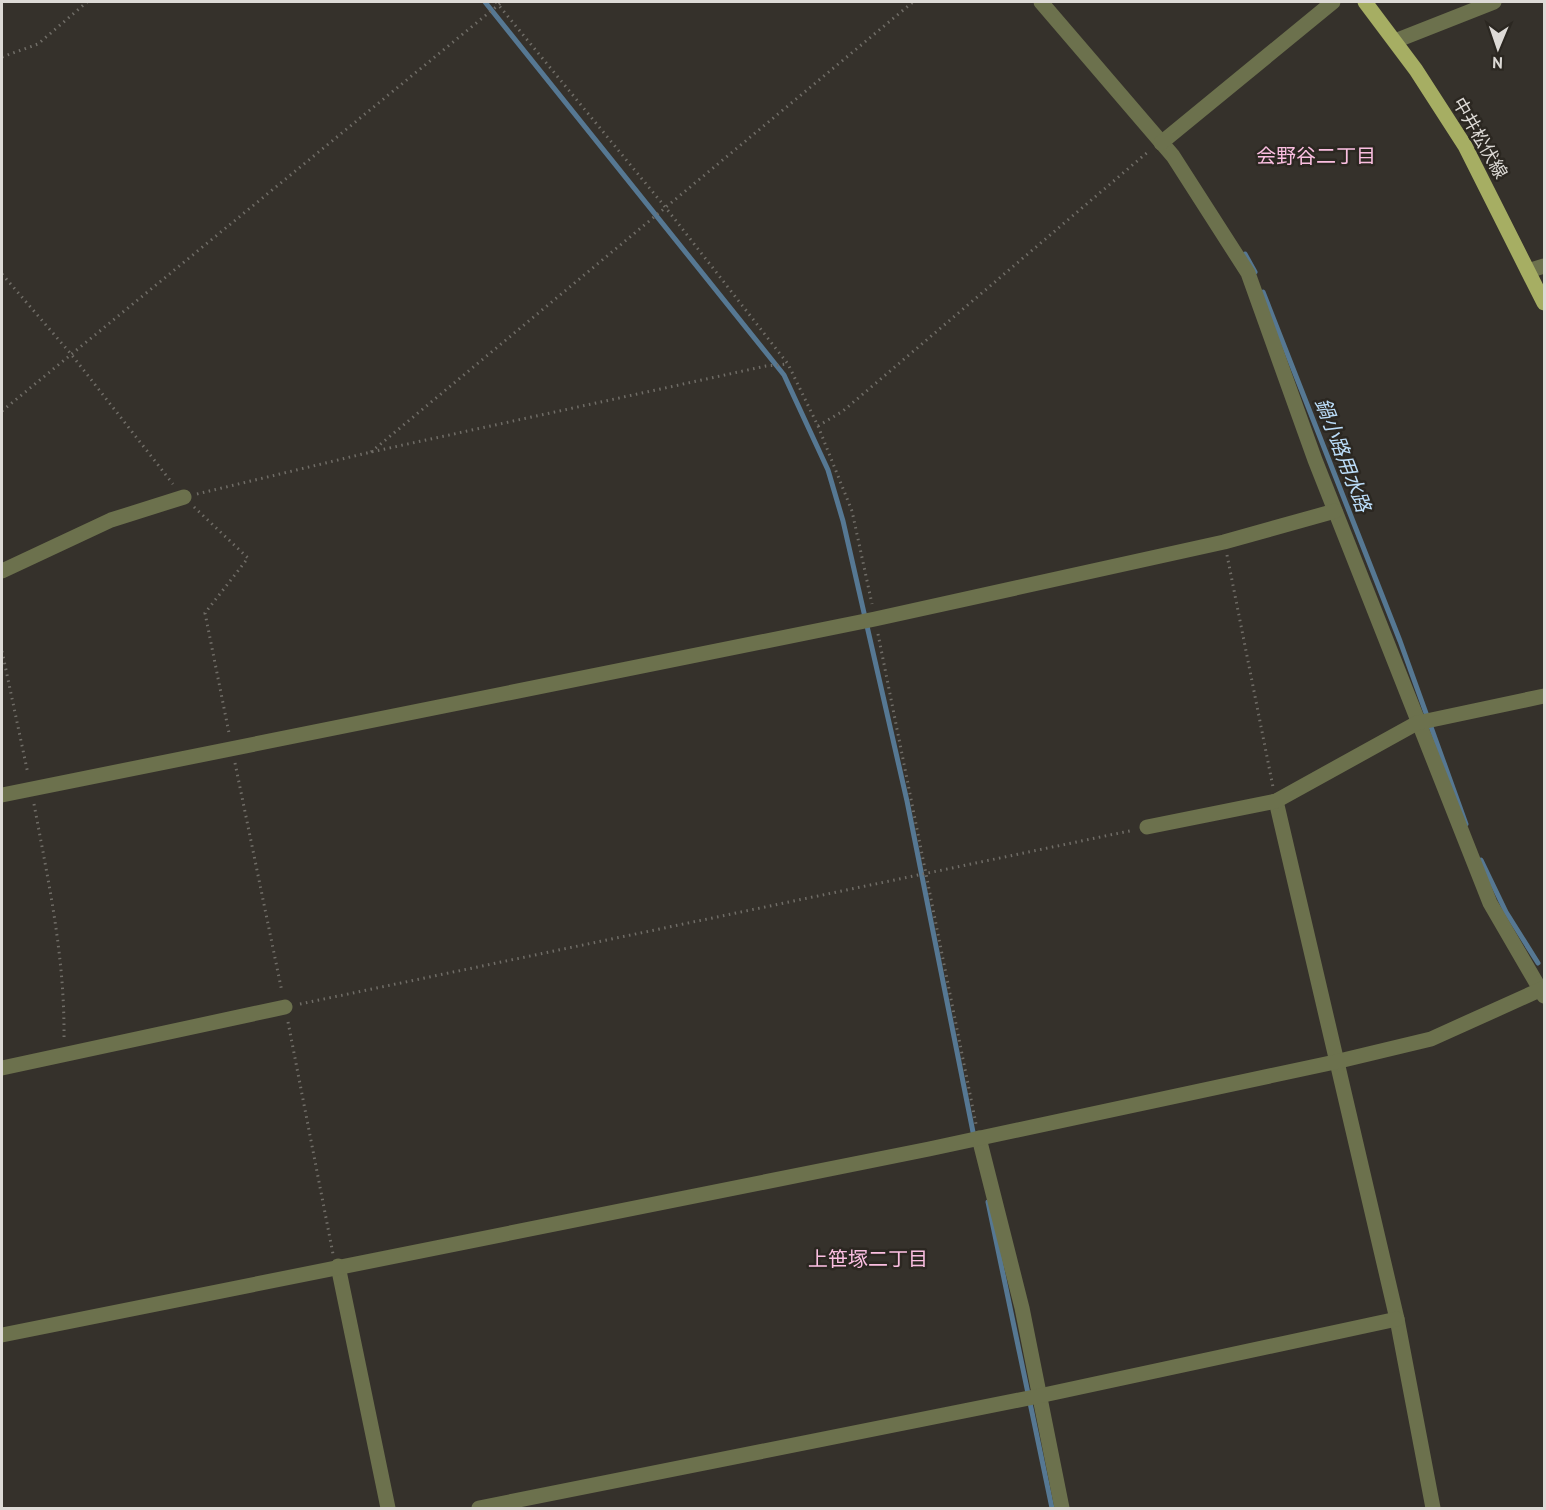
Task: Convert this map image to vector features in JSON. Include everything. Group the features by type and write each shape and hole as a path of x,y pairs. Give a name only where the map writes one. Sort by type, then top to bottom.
{"main road":[{"name":"中井松伏線","path":"1365,2 1395,41 1465,146 1545,303"}],"street":[{"path":"2,1335 979,1138 1335,1062 1431,1039 1544,991 1490,903 1335,511 1248,273 1173,156 1041,2"},
{"path":"1161,143 1333,2"},
{"path":"1395,41 1494,2"},
{"path":"1528,271 1545,266"},
{"path":"2,571 118,517 184,497"},
{"path":"2,795 875,619 1224,542 1335,511"},
{"path":"1147,827 1276,801 1418,723 1545,696"},
{"path":"1276,801 1307,926 1335,1062 1397,1319 1433,1509"},
{"path":"2,1068 285,1007"},
{"path":"979,1138 1022,1308 1062,1509"},
{"path":"337,1267 388,1509"},
{"path":"479,1509 1039,1396 1397,1319"}],"path":[{"path":"2,57 38,44 87,2"},
{"path":"2,411 499,2 666,208 788,364 818,426 852,511 979,1138"},
{"path":"371,452 913,2"},
{"path":"818,426 843,411 1137,160 1161,143"},
{"path":"2,274 71,354 184,497 248,558 205,613 337,1267"},
{"path":"184,497 371,452 766,366 788,364"},
{"path":"1224,542 1276,801"},
{"path":"2,651 57,924 65,990 64,1054"},
{"path":"285,1007 926,875 1147,827"}],"waterway":[{"path":"485,2 784,375 828,470 843,521 907,801 974,1137"},
{"name":"鍋小路用水路","path":"1245,254 1255,272"},
{"name":"鍋小路用水路","path":"1263,292 1400,641 1466,824"},
{"name":"鍋小路用水路","path":"1481,860 1506,912 1538,963"},
{"path":"988,1202 1052,1508"}],"district":[{"name":"会野谷二丁目","path":"1316,156"},
{"name":"上笹塚二丁目","path":"868,1259"}]}
